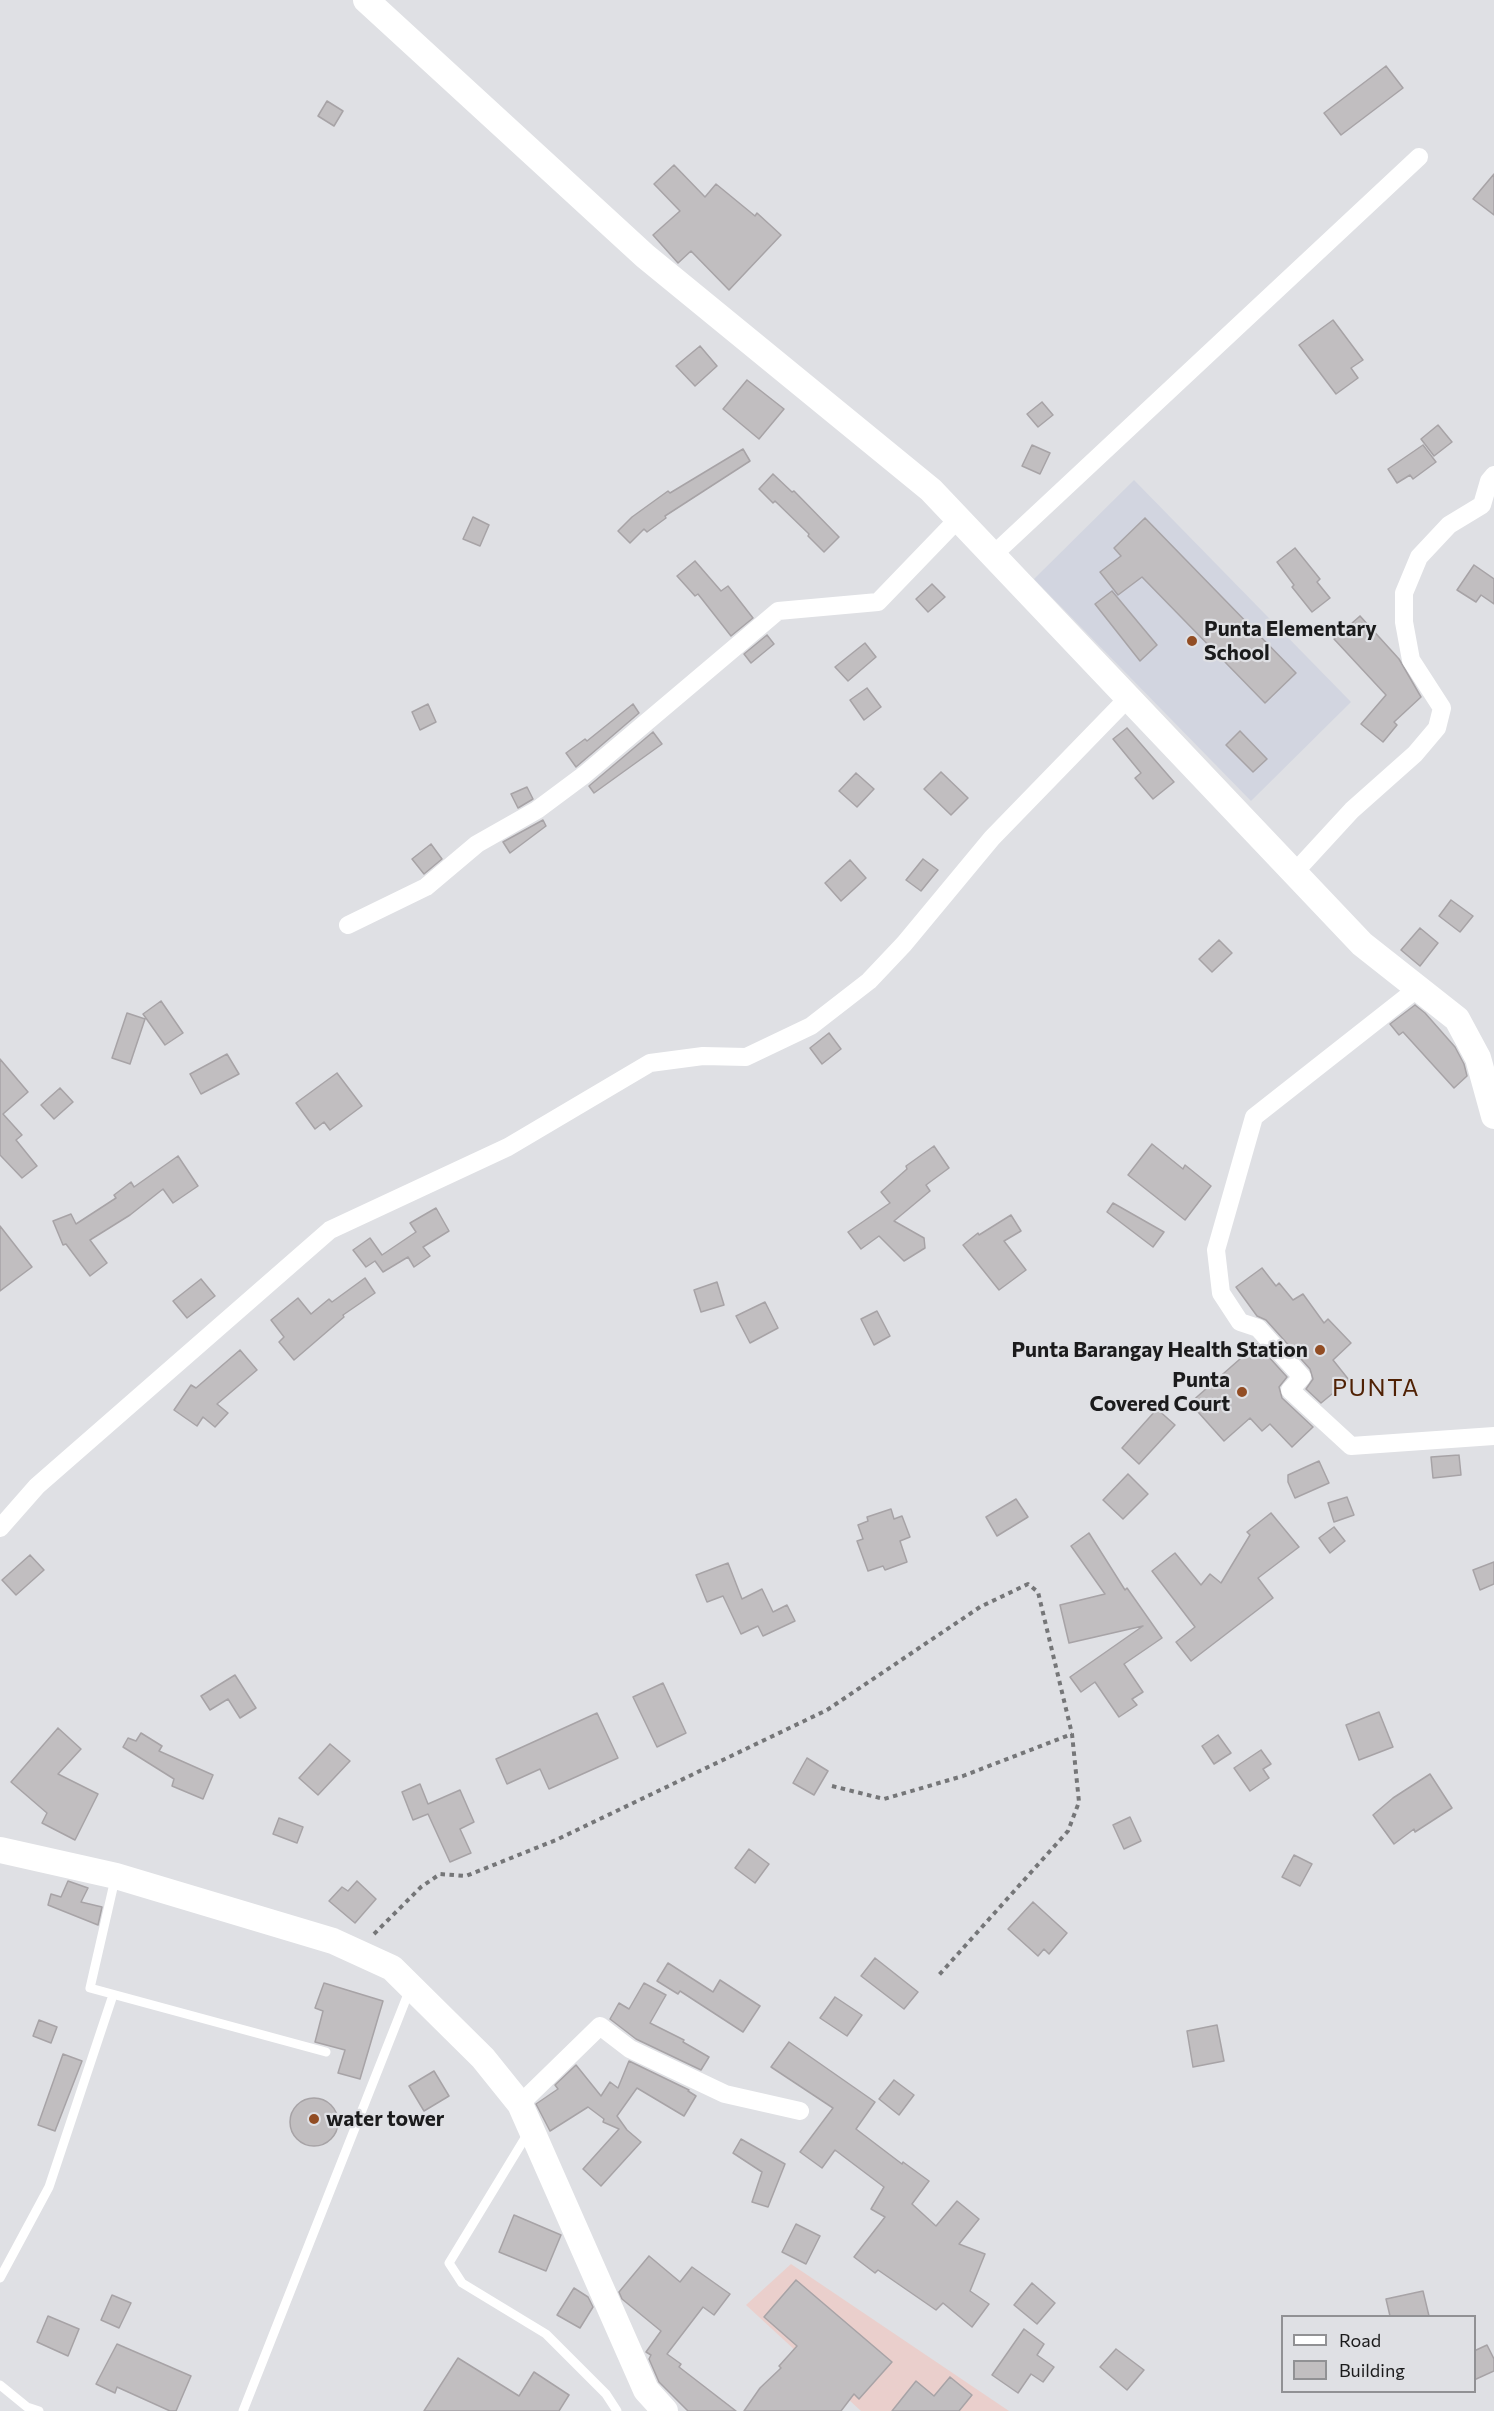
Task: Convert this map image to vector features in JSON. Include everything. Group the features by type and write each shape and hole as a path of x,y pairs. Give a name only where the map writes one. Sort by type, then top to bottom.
{"street":[{"path":"366,0 645,256 931,490 1362,944 1457,1019 1478,1058 1494,1116"},
{"path":"993,555 1419,157"},
{"path":"1294,873 1352,810 1415,754 1437,728 1442,708 1411,660 1404,621 1404,593 1419,557 1449,525 1482,506 1489,481 1494,475"},
{"path":"348,926 426,887 477,844 537,810 584,775 778,611 878,602 958,519"},
{"path":"0,1528 37,1486 330,1230 508,1147 650,1063 703,1056 746,1057 811,1026 869,981 904,944 992,838 1128,698"},
{"path":"1418,988 1254,1117 1216,1250 1221,1293 1240,1322 1258,1328 1302,1377 1290,1390 1351,1446 1494,1436"},
{"path":"0,1850 116,1876 333,1941 392,1968 483,2058 520,2104 646,2390 665,2411"},
{"path":"520,2104 600,2026 630,2049 725,2094 800,2111"}],"lane":[{"path":"116,1876 90,1988 326,2052"},
{"path":"243,2411 411,1987"},
{"path":"0,2278 49,2187 113,1995"},
{"path":"531,2128 449,2263 462,2283 546,2334 606,2394 617,2411"},
{"path":"0,2385 27,2407 39,2411"}],"path":[{"path":"358,1953 387,1918 421,1887 440,1874 466,1876 556,1840 827,1710 980,1607 1028,1584 1038,1592 1072,1734 1079,1802 1068,1831 939,1975"},
{"path":"832,1786 884,1800 963,1776 1072,1734"}],"shaded area":[{"name":"Punta Elementary School","path":"1134,480 1351,702 1251,801 1034,579"},
{"path":"791,2264 1009,2411 861,2411 746,2305"}],"building":[{"path":"1386,66 1403,88 1341,135 1324,113"},
{"path":"327,101 343,111 334,126 318,116"},
{"path":"674,165 705,197 716,184 755,216 757,213 781,235 729,290 691,251 678,263 653,235 680,211 654,184"},
{"path":"1494,174 1494,215 1473,199"},
{"path":"1333,320 1363,360 1351,368 1358,378 1336,394 1299,345"},
{"path":"700,346 717,366 695,386 676,366"},
{"path":"747,380 784,409 759,439 723,409"},
{"path":"1042,402 1053,415 1038,427 1027,414"},
{"path":"1438,425 1452,442 1434,456 1421,439"},
{"path":"1032,445 1050,453 1040,474 1022,466"},
{"path":"1423,445 1436,462 1413,479 1410,475 1397,483 1388,469"},
{"path":"743,449 750,461 665,516 666,518 647,532 644,529 630,543 618,531 632,517 668,491 670,493"},
{"path":"773,474 792,492 794,491 839,537 824,552 775,501 773,503 759,489"},
{"path":"473,517 489,525 480,546 463,539"},
{"path":"1145,518 1296,673 1265,703 1142,577 1118,595 1100,572 1121,556 1114,548"},
{"path":"1295,548 1320,579 1317,582 1330,598 1312,612 1292,587 1294,585 1277,562"},
{"path":"695,561 721,591 728,586 753,618 731,636 698,594 695,596 677,576"},
{"path":"1474,565 1494,579 1494,604 1481,595 1476,602 1457,590"},
{"path":"932,584 945,597 928,612 916,599"},
{"path":"1112,591 1157,645 1140,661 1095,604"},
{"path":"1360,616 1399,659 1421,697 1394,722 1397,725 1383,742 1361,724 1386,695 1334,639"},
{"path":"767,635 774,644 751,663 744,654"},
{"path":"865,643 876,657 848,681 835,667"},
{"path":"867,688 881,707 864,720 850,700"},
{"path":"428,704 436,722 420,730 412,712"},
{"path":"633,704 639,713 576,767 566,753 585,739 587,741"},
{"path":"1127,728 1174,782 1153,799 1135,778 1141,773 1113,739"},
{"path":"1240,731 1267,759 1253,772 1226,745"},
{"path":"653,732 662,744 594,793 589,786"},
{"path":"941,772 968,798 951,815 924,789"},
{"path":"856,773 874,789 857,807 839,791"},
{"path":"527,787 533,799 518,808 511,794"},
{"path":"543,820 546,826 510,853 503,842"},
{"path":"431,844 442,859 424,874 412,859"},
{"path":"923,859 938,870 921,891 906,880"},
{"path":"850,860 866,878 841,901 825,883"},
{"path":"1451,900 1473,916 1460,932 1439,916"},
{"path":"1420,928 1438,943 1420,966 1401,950"},
{"path":"1219,940 1232,953 1212,972 1199,959"},
{"path":"161,1001 183,1033 165,1045 143,1014"},
{"path":"1415,1005 1455,1047 1464,1064 1467,1076 1454,1088 1403,1032 1399,1035 1390,1024"},
{"path":"127,1013 145,1019 130,1064 112,1058"},
{"path":"829,1033 841,1049 822,1064 810,1048"},
{"path":"227,1054 239,1074 201,1094 190,1074"},
{"path":"0,1059 28,1092 3,1114 22,1135 16,1140 37,1166 22,1178 0,1155"},
{"path":"337,1073 362,1106 330,1130 324,1122 315,1129 296,1103"},
{"path":"60,1088 73,1102 54,1119 41,1105"},
{"path":"1152,1144 1183,1169 1185,1165 1211,1186 1185,1220 1128,1175"},
{"path":"934,1146 949,1168 926,1185 930,1191 894,1221 924,1238 925,1248 904,1261 879,1236 861,1249 848,1232 890,1203 881,1192 907,1169 906,1166"},
{"path":"178,1156 198,1186 173,1203 163,1189 130,1215 90,1240 107,1263 90,1276 66,1244 63,1245 53,1221 71,1214 76,1224 116,1198 114,1195 131,1182 134,1187"},
{"path":"1113,1203 1164,1232 1153,1247 1107,1212"},
{"path":"436,1208 449,1231 423,1247 430,1256 414,1267 408,1257 383,1272 375,1261 366,1267 353,1250 370,1238 382,1255 416,1232 410,1223"},
{"path":"1011,1215 1021,1231 1004,1241 1026,1270 999,1290 963,1245 978,1233 979,1235"},
{"path":"0,1226 32,1267 0,1291"},
{"path":"1262,1268 1276,1286 1279,1283 1293,1300 1303,1294 1324,1323 1328,1319 1351,1343 1333,1360 1349,1380 1321,1403 1306,1389 1313,1379 1310,1369 1266,1320 1257,1316 1236,1287"},
{"path":"365,1278 375,1293 343,1315 344,1317 294,1360 279,1342 284,1337 271,1320 298,1298 311,1314 329,1299 332,1302"},
{"path":"201,1279 215,1296 187,1318 173,1301"},
{"path":"717,1282 724,1305 701,1312 694,1290"},
{"path":"765,1302 778,1328 750,1343 736,1316"},
{"path":"877,1311 890,1336 874,1345 861,1319"},
{"name":"Punta Covered Court","path":"1257,1344 1287,1377 1279,1387 1282,1398 1313,1427 1292,1447 1270,1424 1262,1431 1250,1418 1224,1441 1190,1403"},
{"path":"240,1350 257,1370 217,1404 228,1413 215,1427 203,1417 197,1426 174,1410 191,1385 196,1388"},
{"path":"1157,1409 1175,1425 1139,1464 1122,1448"},
{"path":"1459,1455 1461,1475 1433,1478 1431,1457"},
{"path":"1319,1461 1329,1483 1295,1498 1288,1482 1288,1475"},
{"path":"1128,1474 1148,1494 1123,1519 1103,1500"},
{"path":"1347,1497 1354,1515 1334,1522 1328,1503"},
{"path":"1016,1499 1028,1517 997,1536 986,1517"},
{"path":"891,1509 894,1519 902,1516 910,1537 900,1541 907,1562 885,1570 883,1566 868,1571 857,1541 863,1539 858,1525 868,1521 867,1517"},
{"path":"1271,1513 1299,1547 1258,1578 1273,1598 1191,1661 1176,1642 1195,1627 1152,1571 1175,1553 1201,1585 1210,1574 1221,1583 1250,1535 1247,1532"},
{"path":"1334,1527 1345,1541 1330,1553 1319,1538"},
{"path":"1089,1533 1125,1590 1127,1588 1162,1638 1124,1664 1143,1692 1132,1699 1137,1705 1119,1717 1095,1682 1081,1692 1070,1677 1143,1626 1069,1643 1060,1605 1105,1594 1071,1546"},
{"path":"30,1555 44,1570 16,1595 2,1580"},
{"path":"1494,1562 1494,1584 1480,1590 1473,1570"},
{"path":"728,1563 742,1599 762,1589 773,1612 787,1605 795,1621 763,1636 758,1626 741,1634 723,1596 707,1602 696,1575"},
{"path":"235,1675 256,1708 240,1718 228,1699 210,1710 201,1696"},
{"path":"663,1683 686,1733 657,1747 633,1697"},
{"path":"1379,1712 1393,1747 1359,1760 1346,1725"},
{"path":"597,1713 618,1758 549,1789 540,1769 507,1784 496,1759"},
{"path":"58,1728 81,1749 58,1774 98,1794 75,1840 42,1823 47,1813 11,1782"},
{"path":"141,1733 162,1746 159,1751 213,1775 203,1799 172,1786 174,1779 123,1747 128,1738 136,1741"},
{"path":"1218,1735 1231,1753 1214,1764 1202,1746"},
{"path":"330,1744 350,1761 318,1795 299,1778"},
{"path":"1261,1750 1271,1764 1263,1769 1269,1778 1250,1791 1234,1768"},
{"path":"807,1758 828,1771 814,1795 793,1783"},
{"path":"1430,1774 1452,1808 1415,1832 1414,1829 1394,1844 1373,1815 1393,1798"},
{"path":"420,1784 428,1804 460,1790 474,1822 460,1829 471,1853 450,1862 428,1814 413,1820 402,1792"},
{"path":"1130,1817 1141,1841 1124,1849 1113,1825"},
{"path":"279,1818 303,1827 297,1843 273,1834"},
{"path":"749,1849 769,1864 755,1883 735,1868"},
{"path":"1294,1855 1312,1864 1300,1886 1282,1877"},
{"path":"68,1881 88,1888 81,1902 102,1907 98,1925 48,1905 51,1894 61,1897"},
{"path":"357,1881 376,1899 355,1923 329,1901 342,1887 348,1891"},
{"path":"1033,1902 1067,1933 1049,1954 1044,1949 1038,1956 1008,1929"},
{"path":"875,1958 918,1992 904,2009 861,1976"},
{"path":"668,1963 713,1992 720,1980 760,2006 743,2032 680,1991 678,1994 657,1981"},
{"path":"324,1983 383,2001 360,2079 338,2073 345,2050 315,2042 323,2011 315,2008"},
{"path":"644,1983 666,1995 650,2023 684,2040 683,2042 709,2057 701,2070 636,2039 610,2019 619,2003 629,2009"},
{"path":"835,1997 862,2015 847,2036 820,2018"},
{"path":"39,2020 57,2027 51,2043 33,2036"},
{"path":"1217,2025 1224,2061 1193,2067 1187,2031"},
{"path":"789,2042 875,2102 856,2129 902,2164 903,2162 929,2181 912,2204 936,2226 957,2201 979,2219 959,2244 985,2254 970,2291 989,2304 972,2327 943,2303 936,2310 878,2270 875,2273 854,2257 885,2217 871,2209 884,2187 835,2150 822,2168 800,2152 833,2108 771,2067"},
{"path":"63,2054 82,2061 55,2131 38,2125"},
{"path":"629,2061 689,2090 696,2096 684,2116 637,2088 617,2116 627,2130 641,2142 601,2186 583,2169 619,2129 603,2122 604,2119 588,2107 550,2131 536,2104 558,2089 555,2085 576,2065 601,2096 610,2082 618,2088"},
{"path":"434,2071 449,2096 424,2111 409,2086"},
{"path":"894,2080 914,2095 899,2115 879,2099"},
{"name":"water tower","path":"314,2098 331,2105 338,2122 331,2139 314,2146 297,2139 290,2122 297,2105"},
{"path":"741,2139 785,2164 768,2207 752,2202 762,2172 733,2153"},
{"path":"514,2215 561,2235 546,2271 499,2252"},
{"path":"796,2224 820,2236 806,2264 782,2252"},
{"path":"649,2256 680,2282 692,2267 730,2294 714,2315 703,2307 667,2354 681,2364 679,2367 736,2411 688,2411 659,2382 649,2359 651,2355 646,2352 661,2331 622,2299 619,2292"},
{"path":"796,2280 892,2362 859,2399 854,2394 841,2411 744,2411 760,2388 781,2368 779,2366 797,2346 764,2317"},
{"path":"1032,2283 1055,2303 1037,2324 1014,2305"},
{"path":"574,2288 588,2297 593,2307 580,2328 557,2315"},
{"path":"1423,2291 1429,2315 1390,2315 1386,2299"},
{"path":"112,2295 131,2303 119,2328 101,2320"},
{"path":"48,2316 79,2329 68,2356 37,2342"},
{"path":"1024,2329 1044,2344 1037,2355 1054,2367 1043,2382 1031,2374 1018,2393 992,2375"},
{"path":"117,2344 191,2376 176,2411 170,2411 117,2387 115,2393 96,2384"},
{"path":"1487,2345 1494,2359 1494,2371 1476,2379 1476,2350"},
{"path":"1116,2349 1144,2370 1127,2390 1100,2367"},
{"path":"458,2358 519,2396 534,2372 569,2395 559,2411 424,2411"},
{"path":"950,2377 972,2395 959,2411 892,2411 916,2381 934,2396"}],"place":[{"name":"Punta Elementary School","path":"1192,641"},
{"name":"Punta Barangay Health Station","path":"1320,1350"},
{"name":"Punta Covered Court","path":"1242,1392"},
{"name":"water tower","path":"314,2119"}],"district":[{"name":"PUNTA","path":"1376,1388"}]}
